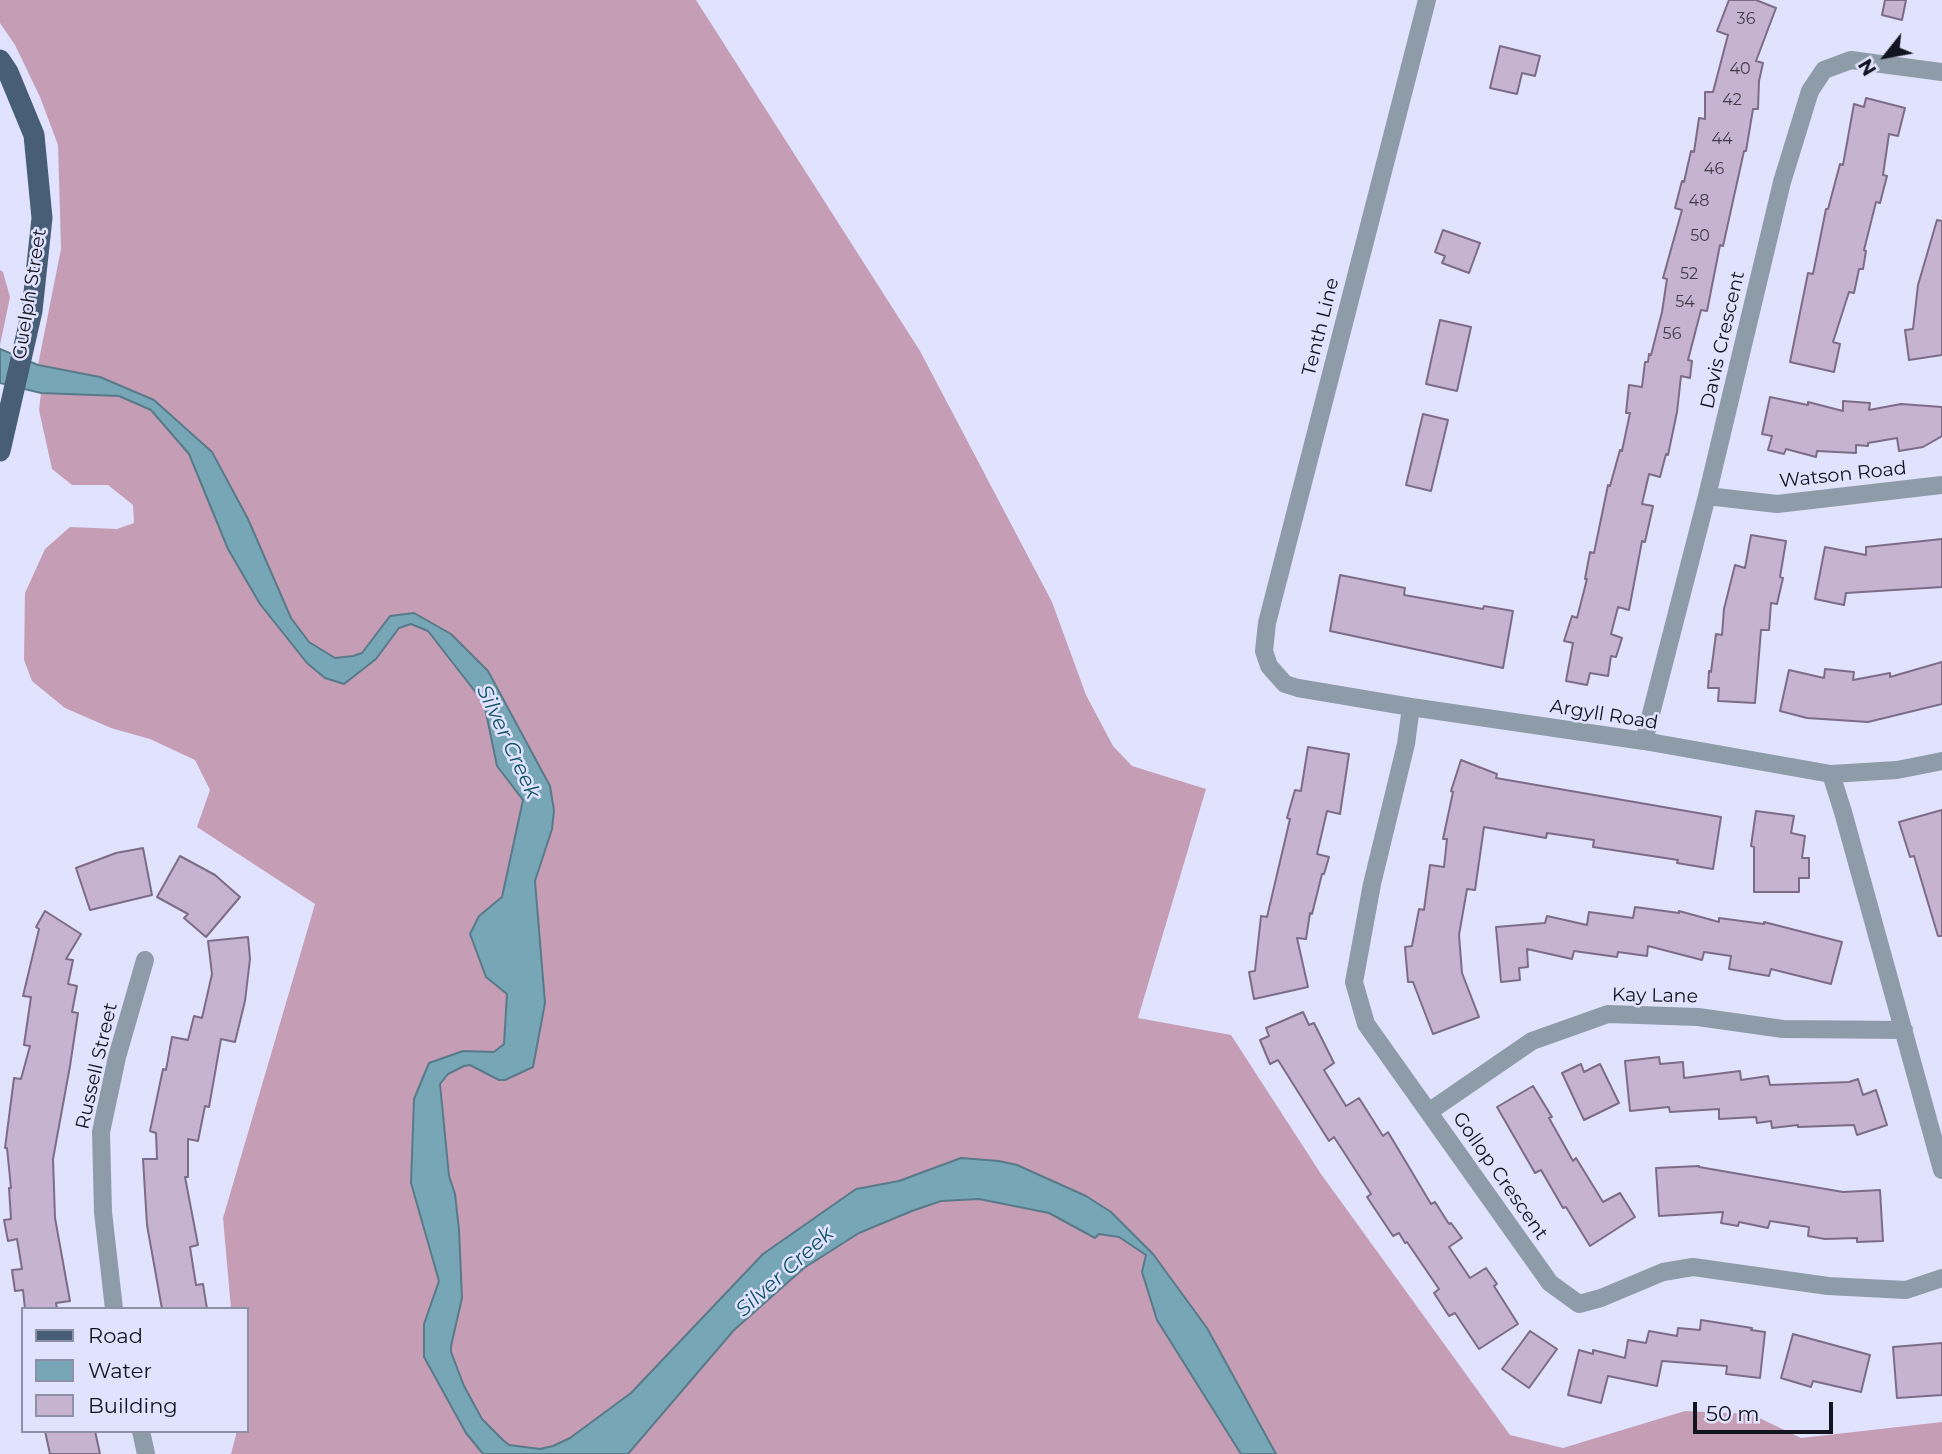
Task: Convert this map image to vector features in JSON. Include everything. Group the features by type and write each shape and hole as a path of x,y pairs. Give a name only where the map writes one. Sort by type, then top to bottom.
{"main road":[{"name":"Guelph Street","path":"0,60 8,72 34,135 42,218 32,311 0,450"}],"street":[{"name":"Tenth Line","path":"1269,666 1264,651 1267,623 1427,0"},
{"name":"Davis Crescent","path":"1644,741 1707,496 1782,182 1810,91 1824,70 1851,60 1942,72"},
{"name":"Watson Road","path":"1707,496 1777,505 1942,485"},
{"name":"Argyll Road","path":"1269,666 1285,684 1411,708 1644,741 1830,774 1897,770 1942,761"},
{"name":"Gollop Crescent","path":"1411,708 1372,884 1354,982 1366,1024 1550,1283 1579,1304 1601,1298 1663,1272 1693,1267 1828,1286 1906,1290 1942,1278"},
{"path":"1830,774 1843,812 1942,1170"},
{"name":"Russell Street","path":"114,1307 103,1212 101,1132 117,1057 145,960"},
{"name":"Kay Lane","path":"1430,1111 1532,1041 1608,1014 1698,1017 1783,1029 1904,1030"},
{"path":"141,1433 146,1454"}],"shaded area":[{"path":"0,0 696,0 920,351 1052,602 1086,695 1113,746 1132,766 1206,789 1138,1018 1231,1035 1321,1174 1510,1435 1563,1448 1685,1411 1751,1414 1801,1438 1942,1422 1942,1454 1276,1454 1153,1254 1111,1212 1086,1196 1017,1165 961,1158 899,1181 856,1189 764,1254 631,1393 570,1438 553,1446 540,1449 509,1445 482,1419 464,1386 451,1352 462,1298 459,1230 455,1194 449,1176 440,1084 448,1074 464,1066 470,1065 499,1080 505,1080 533,1067 545,1003 535,881 552,829 554,811 550,786 488,671 451,634 390,616 362,653 353,656 335,658 309,642 291,618 248,519 154,400 100,377 38,365 61,249 58,145 40,97 15,45 0,23"},
{"path":"0,270 3,272 10,297 0,345"},
{"path":"41,393 119,396 151,410 189,454 228,549 260,604 307,663 376,659 399,628 411,624 428,631 485,703 497,766 523,800 502,897 479,916 486,977 507,994 504,1044 494,1052 463,1051 414,1099 411,1183 439,1281 424,1324 424,1357 466,1433 483,1454 231,1454 236,1433 248,1433 248,1307 231,1307 223,1218 315,904 197,827 210,790 195,760 150,739 111,728 65,708 32,681 24,660 25,593 45,549 70,527 117,529 134,523 133,505 108,485 72,485 52,469 39,410"},
{"path":"979,1199 1049,1213 1094,1238 1099,1234 1119,1237 1146,1255 1157,1320 1241,1454 628,1454 734,1330 804,1268 859,1233 912,1211 941,1201"}],"water":[{"name":"Silver Creek","path":"0,349 38,365 100,377 154,400 212,452 248,519 291,618 309,642 335,658 353,656 362,653 390,616 414,613 451,634 488,671 550,786 554,811 552,829 535,881 545,1003 533,1067 505,1080 499,1080 470,1065 464,1066 448,1074 440,1084 449,1176 455,1194 459,1230 462,1298 451,1352 464,1386 482,1419 504,1441 509,1445 540,1449 570,1438 631,1393 763,1254 856,1189 899,1181 961,1158 1017,1165 1086,1196 1111,1212 1153,1254 1207,1328 1276,1454 1241,1454 1157,1320 1142,1272 1146,1255 1119,1237 1099,1234 1095,1238 1049,1213 979,1199 941,1201 912,1211 859,1233 804,1268 734,1330 628,1454 483,1454 466,1433 424,1357 424,1324 439,1281 411,1183 414,1099 429,1063 463,1051 494,1052 504,1044 507,994 486,977 470,934 479,916 502,897 523,800 497,766 484,703 428,631 411,624 399,628 376,659 344,684 325,678 307,663 260,604 228,549 189,454 151,410 119,396 41,393 0,383"}],"building":[{"path":"1729,0 1756,0 1776,8 1756,61 1763,63 1758,109 1753,109 1746,151 1723,246 1720,245 1707,311 1701,310 1688,360 1692,361 1690,378 1681,376 1668,455 1666,454 1660,477 1649,474 1642,504 1653,506 1645,542 1642,541 1629,610 1618,607 1611,634 1622,638 1616,657 1611,656 1608,676 1590,673 1587,685 1566,681 1573,643 1564,641 1572,616 1577,618 1587,579 1590,552 1594,553 1608,485 1610,486 1620,450 1622,451 1630,413 1626,413 1629,385 1642,387 1645,362 1648,362 1649,354 1651,355 1662,312 1667,279 1663,278 1682,210 1675,208 1691,151 1694,152 1699,118 1705,119 1705,92 1713,92 1728,35 1717,31"},
{"path":"1885,0 1906,0 1902,20 1882,15"},
{"path":"1500,46 1540,56 1535,76 1522,73 1517,94 1490,88"},
{"path":"1866,98 1905,108 1898,136 1889,134 1883,175 1887,176 1880,203 1876,202 1864,250 1863,269 1859,269 1854,293 1849,292 1833,342 1840,344 1834,372 1790,362 1808,273 1813,274 1826,209 1840,164 1843,165 1854,104 1864,107"},
{"path":"1937,220 1942,221 1942,355 1909,360 1905,330 1913,329 1918,285"},
{"path":"1443,230 1480,243 1469,273 1442,263 1445,256 1435,252"},
{"path":"1440,320 1471,327 1457,391 1426,384"},
{"path":"1770,397 1808,405 1808,402 1843,411 1843,401 1870,403 1869,410 1901,404 1942,407 1942,436 1923,447 1899,451 1897,438 1868,443 1868,446 1856,445 1856,453 1817,451 1816,457 1786,449 1784,454 1768,450 1772,436 1762,434"},
{"path":"1423,414 1448,420 1431,491 1406,485"},
{"path":"1751,535 1786,541 1780,577 1783,578 1777,604 1771,603 1769,630 1761,630 1755,703 1718,701 1719,688 1708,688 1716,634 1722,635 1724,609 1735,565 1745,568"},
{"path":"1942,539 1942,587 1846,593 1844,605 1815,599 1825,547 1866,555 1866,547"},
{"path":"1340,575 1405,588 1404,595 1483,609 1484,606 1513,611 1503,668 1330,631"},
{"path":"1942,662 1942,704 1868,722 1807,718 1780,711 1789,670 1824,678 1825,669 1854,672 1853,680 1890,673 1890,677"},
{"path":"1308,747 1349,754 1340,814 1327,811 1317,854 1329,857 1312,914 1310,913 1306,939 1297,938 1308,987 1254,999 1249,972 1255,971 1261,916 1267,917 1290,819 1287,818 1295,790 1301,791"},
{"path":"1461,760 1497,774 1496,778 1721,817 1713,869 1677,863 1678,860 1593,847 1594,840 1547,833 1546,838 1484,827 1475,890 1467,889 1459,935 1462,973 1479,1017 1433,1034 1413,982 1408,982 1405,947 1412,946 1419,909 1424,910 1430,865 1444,867 1447,839 1443,839 1453,792 1451,791"},
{"path":"1942,810 1942,936 1938,936 1914,856 1910,857 1899,822"},
{"path":"1756,811 1794,816 1791,833 1805,836 1802,858 1809,858 1809,878 1799,878 1799,892 1754,892 1754,847 1751,846"},
{"path":"143,848 152,895 90,910 76,868 116,853"},
{"path":"180,856 215,875 240,897 206,937 184,918 188,914 157,897"},
{"path":"1635,907 1679,911 1719,922 1719,918 1764,922 1842,942 1831,984 1771,969 1769,976 1729,969 1731,956 1704,952 1702,960 1648,946 1647,956 1618,952 1617,957 1574,951 1572,959 1527,949 1528,967 1519,968 1520,980 1501,982 1496,927 1545,923 1547,916 1587,925 1589,912 1633,918"},
{"path":"45,911 81,934 66,959 73,960 68,984 77,986 72,1012 78,1013 53,1159 55,1218 70,1301 56,1303 57,1307 25,1307 23,1290 15,1291 12,1270 22,1269 17,1239 8,1241 4,1220 11,1219 11,1188 5,1148 14,1078 21,1079 30,1046 24,1045 31,997 23,996 39,929 36,927"},
{"path":"248,937 250,959 245,1001 235,1042 221,1039 209,1107 205,1106 198,1141 188,1139 188,1177 185,1177 198,1245 190,1247 196,1285 203,1284 207,1307 162,1307 147,1225 143,1159 157,1159 156,1133 150,1131 172,1037 188,1040 194,1016 202,1018 212,974 208,941"},
{"path":"1303,1012 1309,1025 1314,1023 1334,1063 1324,1070 1346,1106 1359,1098 1383,1136 1388,1132 1431,1204 1435,1202 1462,1238 1449,1247 1470,1278 1486,1268 1518,1324 1479,1349 1455,1313 1449,1316 1434,1293 1439,1289 1407,1242 1405,1243 1399,1233 1393,1236 1367,1197 1371,1194 1334,1137 1329,1141 1278,1060 1270,1064 1260,1040 1269,1036 1266,1028"},
{"path":"1659,1057 1660,1064 1683,1062 1684,1078 1740,1071 1741,1080 1768,1076 1770,1085 1849,1082 1858,1079 1863,1095 1876,1090 1887,1125 1857,1135 1854,1125 1772,1128 1771,1121 1757,1123 1756,1117 1719,1119 1719,1109 1670,1112 1669,1107 1630,1111 1625,1061"},
{"path":"1581,1064 1584,1072 1600,1064 1619,1103 1584,1120 1562,1073"},
{"path":"1533,1086 1552,1117 1549,1118 1573,1161 1576,1158 1603,1202 1620,1193 1635,1217 1590,1246 1566,1207 1563,1208 1541,1170 1535,1173 1497,1107"},
{"path":"1699,1166 1843,1192 1880,1190 1883,1241 1857,1242 1857,1238 1825,1239 1808,1236 1809,1227 1770,1221 1768,1228 1739,1222 1738,1226 1721,1223 1723,1212 1659,1216 1656,1168"},
{"path":"1701,1320 1765,1332 1760,1378 1726,1374 1727,1366 1662,1361 1657,1386 1608,1376 1601,1403 1568,1395 1579,1350 1593,1354 1593,1350 1625,1358 1628,1340 1646,1343 1649,1331 1677,1336 1678,1328 1700,1330"},
{"path":"1530,1331 1557,1349 1529,1388 1502,1369"},
{"path":"1793,1334 1870,1355 1861,1392 1813,1381 1811,1387 1781,1378"},
{"path":"1942,1343 1942,1395 1897,1398 1893,1347"},
{"path":"45,1433 95,1433 100,1454 50,1454"}]}
